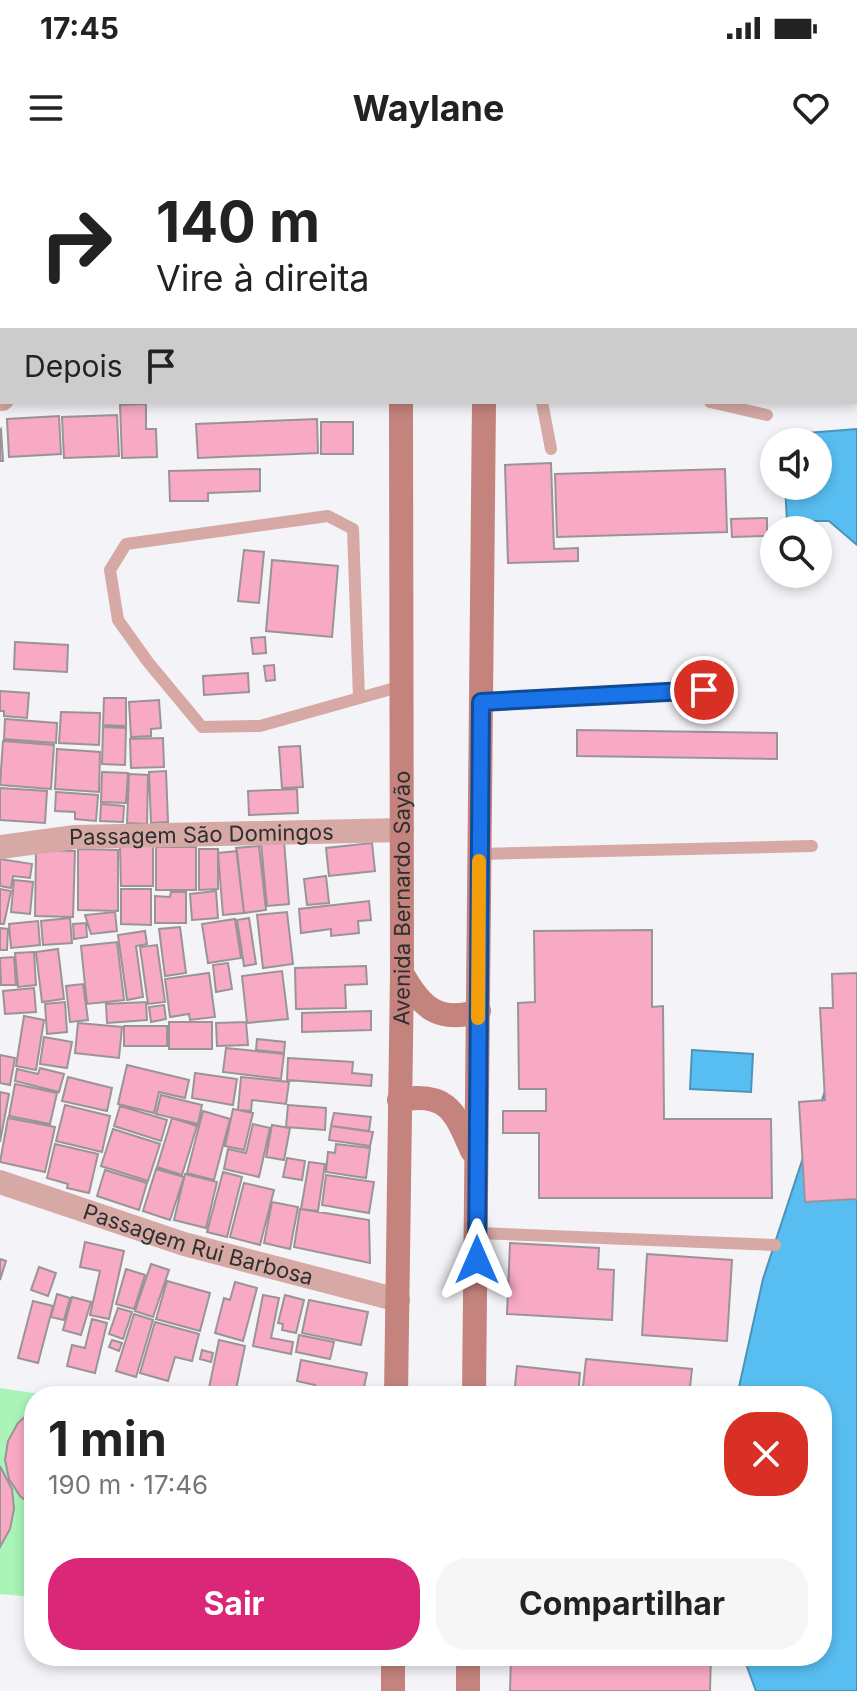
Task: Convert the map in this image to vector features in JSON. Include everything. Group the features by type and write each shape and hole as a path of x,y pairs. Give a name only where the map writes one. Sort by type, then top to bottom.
{"main road":[{"name":"Avenida Bernardo Sayão","path":"396,1386 402,973 401,404"},
{"path":"474,1386 484,404"},
{"path":"402,973 416,999 435,1011 457,1016 479,1011"},
{"path":"399,1100 433,1100 455,1111 476,1160"},
{"path":"393,1666 393,1691"},
{"path":"468,1666 468,1691"}],"street":[{"name":"Passagem São Domingos","path":"0,847 75,837 402,830"},
{"name":"Passagem Rui Barbosa","path":"0,1182 184,1244 398,1300"}],"lane":[{"path":"542,404 551,449"},
{"path":"719,404 767,415"},
{"path":"359,698 353,529 328,516 126,544 110,570 118,620 202,727 260,726 402,686"},
{"path":"481,702 704,690"},
{"path":"479,854 812,846"},
{"path":"477,1233 775,1245"}],"green space":[{"path":"0,1388 24,1392 24,1596 0,1594"}],"water":[{"path":"857,429 857,545 832,524 832,516 787,516 786,500 832,500 832,431"},
{"path":"857,994 857,1691 756,1691 747,1666 832,1666 832,1386 739,1386 763,1279"},
{"path":"692,1050 753,1054 751,1092 690,1089"}],"building":[{"path":"146,404 146,429 156,429 157,457 122,458 120,405"},
{"path":"117,415 119,456 64,458 62,417"},
{"path":"59,416 61,454 9,457 7,419"},
{"path":"317,419 318,453 198,458 196,424"},
{"path":"321,422 353,422 353,454 321,454"},
{"path":"1,429 3,461 0,461"},
{"path":"551,463 554,549 578,548 578,561 508,563 505,465"},
{"path":"260,469 260,491 208,493 208,501 170,501 169,471"},
{"path":"725,469 727,532 557,537 555,474"},
{"path":"760,518 760,536 732,537 731,519"},
{"path":"244,550 264,552 259,603 238,601"},
{"path":"272,560 338,566 332,637 266,631"},
{"path":"265,637 266,653 253,654 251,638"},
{"path":"15,642 68,645 67,672 14,669"},
{"path":"274,665 275,680 266,681 264,666"},
{"path":"248,673 249,692 204,695 203,676"},
{"path":"0,691 29,693 27,718 4,716 4,711 0,711"},
{"path":"104,698 126,698 126,726 103,725"},
{"path":"159,700 161,728 151,729 151,736 131,737 129,702"},
{"path":"61,712 100,713 99,745 59,743"},
{"path":"5,719 57,723 56,743 4,739"},
{"path":"103,727 126,728 125,765 102,764"},
{"path":"577,730 777,733 777,759 577,756"},
{"path":"163,738 164,767 131,768 130,739"},
{"path":"3,741 54,745 51,789 0,785"},
{"path":"300,746 303,787 282,788 279,747"},
{"path":"57,749 100,752 99,792 55,789"},
{"path":"166,771 168,822 151,823 149,772"},
{"path":"102,772 128,773 126,803 101,802"},
{"path":"129,774 148,775 147,824 127,823"},
{"path":"0,788 47,791 45,823 0,820"},
{"path":"297,789 298,813 249,815 248,791"},
{"path":"56,792 98,795 96,821 75,819 75,812 55,811"},
{"path":"101,804 124,806 123,822 100,821"},
{"path":"284,841 289,904 267,906 261,843"},
{"path":"372,843 375,871 329,876 326,848"},
{"path":"120,846 153,846 153,886 121,886"},
{"path":"259,846 266,910 244,913 236,848"},
{"path":"156,847 196,847 196,890 156,890"},
{"path":"78,849 118,850 118,911 78,910"},
{"path":"199,849 218,849 218,889 199,890"},
{"path":"36,850 75,851 73,917 35,916"},
{"path":"237,851 244,913 223,915 218,853"},
{"path":"0,859 32,864 30,878 13,876 11,888 0,886"},
{"path":"326,876 329,903 307,905 304,879"},
{"path":"14,880 33,882 30,914 11,912"},
{"path":"0,889 11,891 4,924 0,924"},
{"path":"121,889 151,889 151,925 121,924"},
{"path":"216,891 218,918 192,920 190,894"},
{"path":"171,892 186,892 186,923 155,923 155,896 170,897"},
{"path":"369,901 371,920 358,921 359,933 331,936 331,929 301,933 299,909"},
{"path":"115,912 117,931 91,934 85,915"},
{"path":"287,912 293,964 263,968 257,915"},
{"path":"70,918 72,943 43,945 41,921"},
{"path":"249,918 256,964 244,966 237,920"},
{"path":"235,919 241,958 208,963 202,924"},
{"path":"38,921 40,945 11,948 9,924"},
{"path":"86,923 87,937 74,939 73,924"},
{"path":"180,927 186,973 165,976 159,929"},
{"path":"0,928 8,929 7,950 0,950"},
{"path":"652,930 652,1007 663,1006 664,1119 771,1119 772,1198 539,1198 539,1133 503,1133 503,1111 546,1111 546,1089 519,1089 518,1003 535,1002 534,931"},
{"path":"145,931 147,944 136,946 143,997 127,1000 118,935"},
{"path":"117,942 124,1000 87,1004 81,946"},
{"path":"157,945 165,1002 148,1004 140,947"},
{"path":"58,949 64,999 42,1002 36,952"},
{"path":"34,952 36,985 18,987 15,953"},
{"path":"14,957 16,985 1,985 0,958"},
{"path":"228,963 232,989 216,992 213,965"},
{"path":"366,966 367,984 345,985 346,1008 296,1009 295,968"},
{"path":"282,971 288,1019 247,1023 242,976"},
{"path":"209,973 215,1017 190,1020 189,1014 170,1017 165,979"},
{"path":"857,973 857,1199 805,1202 799,1102 825,1100 820,1008 833,1008 832,974"},
{"path":"83,984 88,1020 70,1022 66,986"},
{"path":"34,988 36,1012 5,1014 3,991"},
{"path":"65,1002 67,1032 47,1034 45,1004"},
{"path":"146,1002 147,1020 107,1023 106,1004"},
{"path":"164,1005 166,1019 151,1022 149,1007"},
{"path":"371,1011 371,1030 302,1032 302,1013"},
{"path":"24,1016 44,1020 36,1070 16,1066"},
{"path":"169,1022 212,1022 212,1049 169,1049"},
{"path":"246,1022 248,1045 217,1046 216,1023"},
{"path":"78,1023 122,1027 119,1058 75,1053"},
{"path":"124,1026 167,1026 167,1046 124,1046"},
{"path":"44,1037 72,1042 67,1068 40,1064"},
{"path":"257,1039 285,1042 284,1053 256,1050"},
{"path":"226,1048 284,1054 281,1079 223,1072"},
{"path":"0,1055 15,1058 10,1085 0,1083"},
{"path":"288,1058 353,1062 352,1073 372,1075 371,1086 287,1080"},
{"path":"127,1065 189,1080 185,1098 159,1092 154,1113 118,1104"},
{"path":"40,1068 64,1074 59,1092 15,1081 17,1069 38,1074"},
{"path":"195,1073 237,1079 233,1105 192,1098"},
{"path":"68,1077 112,1088 107,1111 62,1101"},
{"path":"241,1077 289,1082 286,1104 252,1100 251,1111 238,1110"},
{"path":"15,1084 57,1093 50,1124 9,1116"},
{"path":"0,1092 9,1094 0,1142"},
{"path":"161,1095 202,1105 198,1124 156,1114"},
{"path":"65,1105 110,1116 102,1152 56,1141"},
{"path":"288,1105 326,1108 325,1130 286,1127"},
{"path":"120,1106 167,1120 161,1141 114,1126"},
{"path":"233,1109 253,1113 244,1150 225,1146"},
{"path":"203,1111 230,1119 214,1180 187,1173"},
{"path":"334,1113 371,1117 369,1131 331,1126"},
{"path":"8,1118 55,1127 45,1172 0,1162"},
{"path":"172,1118 197,1126 182,1175 157,1167"},
{"path":"253,1124 270,1128 259,1177 224,1169 228,1149 246,1153"},
{"path":"272,1125 290,1128 284,1160 266,1157"},
{"path":"331,1126 373,1132 370,1146 329,1140"},
{"path":"113,1129 160,1144 148,1181 101,1166"},
{"path":"55,1144 98,1154 89,1193 67,1188 68,1184 47,1178"},
{"path":"336,1144 370,1148 366,1178 326,1172 328,1152 335,1153"},
{"path":"287,1158 305,1161 302,1180 283,1177"},
{"path":"309,1162 325,1164 318,1211 301,1209"},
{"path":"156,1169 184,1177 170,1220 143,1211"},
{"path":"105,1170 147,1183 139,1210 97,1196"},
{"path":"223,1172 242,1177 227,1237 207,1232"},
{"path":"185,1174 217,1182 206,1228 174,1220"},
{"path":"326,1175 374,1182 369,1213 322,1205"},
{"path":"244,1183 274,1190 260,1245 230,1237"},
{"path":"272,1202 298,1207 290,1249 264,1243"},
{"path":"300,1209 369,1220 370,1263 294,1247"},
{"path":"85,1242 124,1251 109,1319 90,1315 100,1271 80,1267"},
{"path":"510,1243 599,1248 598,1269 614,1270 612,1320 507,1314"},
{"path":"647,1254 732,1260 727,1341 642,1335"},
{"path":"0,1259 6,1261 0,1280"},
{"path":"151,1264 169,1270 153,1317 135,1311"},
{"path":"39,1267 56,1273 48,1296 31,1290"},
{"path":"126,1269 145,1275 134,1309 116,1304"},
{"path":"167,1281 210,1293 200,1331 156,1319"},
{"path":"235,1282 257,1288 243,1341 215,1333 224,1298 230,1300"},
{"path":"57,1294 70,1298 64,1320 51,1317"},
{"path":"263,1295 279,1298 271,1338 293,1342 291,1354 253,1346"},
{"path":"285,1295 304,1300 296,1333 282,1330 283,1324 278,1323"},
{"path":"72,1297 91,1302 81,1335 63,1330"},
{"path":"309,1300 368,1312 361,1345 302,1333"},
{"path":"33,1301 53,1306 38,1363 18,1358"},
{"path":"118,1308 132,1312 123,1339 109,1334"},
{"path":"134,1314 153,1320 136,1377 116,1371"},
{"path":"92,1319 107,1323 95,1373 67,1366 72,1345 85,1348"},
{"path":"155,1322 199,1334 192,1361 175,1357 168,1381 140,1373"},
{"path":"299,1335 334,1342 330,1359 296,1352"},
{"path":"112,1340 122,1343 119,1351 109,1347"},
{"path":"219,1340 245,1346 237,1386 209,1386"},
{"path":"202,1350 213,1353 211,1362 200,1359"},
{"path":"586,1359 692,1369 690,1386 583,1386"},
{"path":"301,1360 367,1373 364,1386 315,1386 297,1381"},
{"path":"517,1366 580,1373 579,1386 515,1386"},
{"path":"24,1418 24,1499 9,1479 5,1460 8,1441"},
{"path":"0,1466 12,1489 14,1509 10,1529 0,1547"},
{"path":"511,1666 711,1666 710,1691 510,1691"}],"slow traffic":[{"path":"478,1018 479,861"}],"route":[{"path":"477,1260 481,702 704,690"}]}
